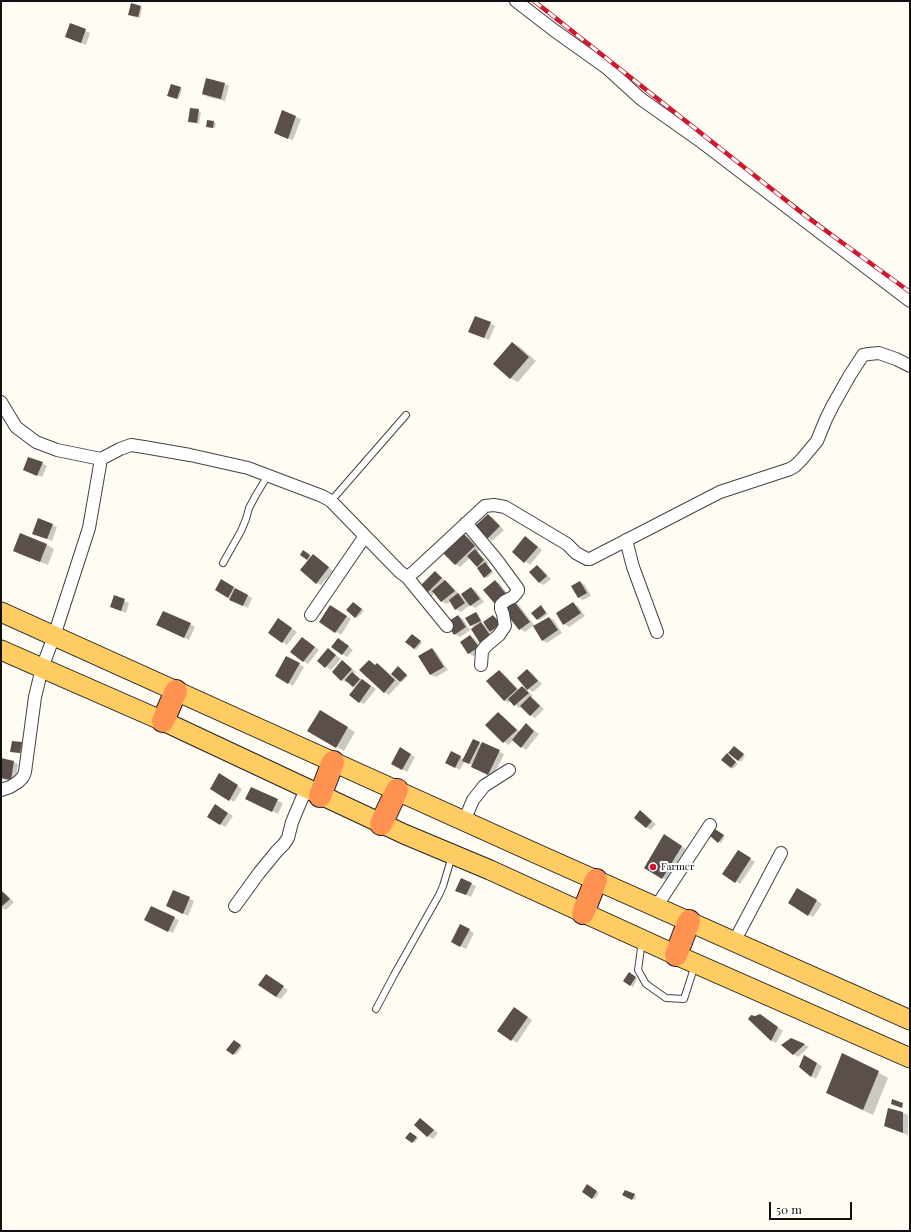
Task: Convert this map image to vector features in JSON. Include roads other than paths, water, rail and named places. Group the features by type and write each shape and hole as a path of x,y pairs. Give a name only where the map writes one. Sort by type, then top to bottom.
{"highway":[{"path":"163,721 176,691"},
{"path":"313,792 333,762"},
{"path":"382,824 396,790"},
{"path":"583,913 596,880"},
{"path":"676,954 689,921"}],"main road":[{"path":"1,612 910,1020"},
{"path":"1,650 163,721 382,824 490,870 583,913 910,1058"}],"street":[{"path":"516,1 607,68 641,99 699,140 910,301"},
{"path":"407,577 485,506 494,504 505,507 567,544 576,553 590,559 720,492 795,466 802,460 817,441 833,405 863,355 879,354 896,359 910,366"},
{"path":"1,402 16,427 36,442 57,450 101,459 120,448 131,445 190,455 248,468 322,496 331,501 400,572 407,577 447,626"},
{"path":"1,790 10,788 18,782 23,777 25,772 35,697 42,668 89,528 101,459"},
{"path":"466,523 496,559 518,589 518,592 513,597 505,601 502,605 501,609 504,614 505,626 499,635 482,651 481,665"},
{"path":"311,616 365,536"},
{"path":"626,540 633,567 657,632"},
{"path":"464,821 474,800 484,786 509,770"},
{"path":"235,906 259,873 284,844 288,838 292,822 313,792"},
{"path":"656,907 710,825"},
{"path":"734,942 781,853"}],"lane":[{"path":"331,501 406,415"},
{"path":"223,563 241,531 249,508 256,494 268,476"},
{"path":"376,1010 439,896 452,854"},
{"path":"642,939 638,970 646,984 666,998 684,998 695,963"}],"railway":[{"path":"534,1 807,217 910,292"}],"place":[{"name":"Farmer","path":"653,867"}]}
